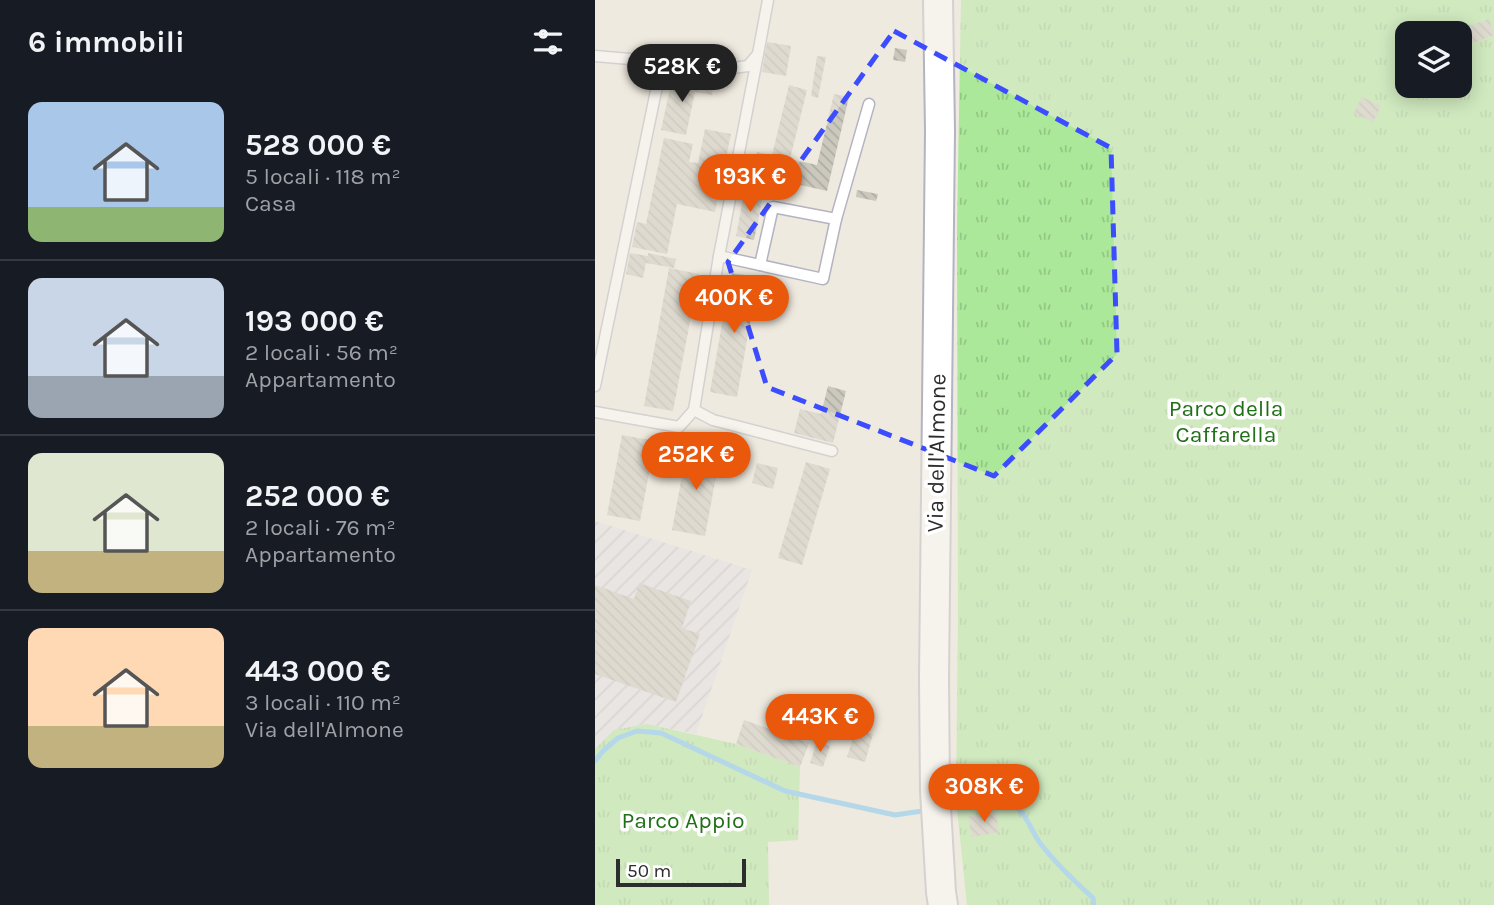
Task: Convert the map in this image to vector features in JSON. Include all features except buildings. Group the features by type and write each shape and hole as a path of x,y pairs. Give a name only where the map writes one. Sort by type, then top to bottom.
{"main road":[{"name":"Via dell'Almone","path":"938,0 940,131 934,679 936,818 943,905"}],"lane":[{"path":"595,412 679,427 694,410 719,256 768,0"},
{"path":"595,55 733,68 748,66 758,54"},
{"path":"595,386 597,364 662,62"},
{"path":"719,256 823,279 836,219 869,104"},
{"path":"760,265 773,207 836,219"},
{"path":"694,410 713,420 832,451"}],"highlighted area":[{"path":"894,31 1111,148 1117,354 994,476 767,387 728,262"}],"shaded area":[{"path":"595,521 752,570 696,734 647,724 614,730 595,749"}],"green space":[{"name":"Parco della Caffarella","path":"961,0 1494,0 1494,905 967,905 956,800 957,226"},
{"name":"Parco Appio","path":"647,724 736,744 800,767 798,840 768,842 769,905 595,905 595,749 614,730"}],"waterway":[{"path":"595,761 618,738 637,731 661,733 785,791 895,815 929,810"},
{"path":"945,807 995,803 1020,810 1040,843 1065,872 1093,898 1094,905"}]}
